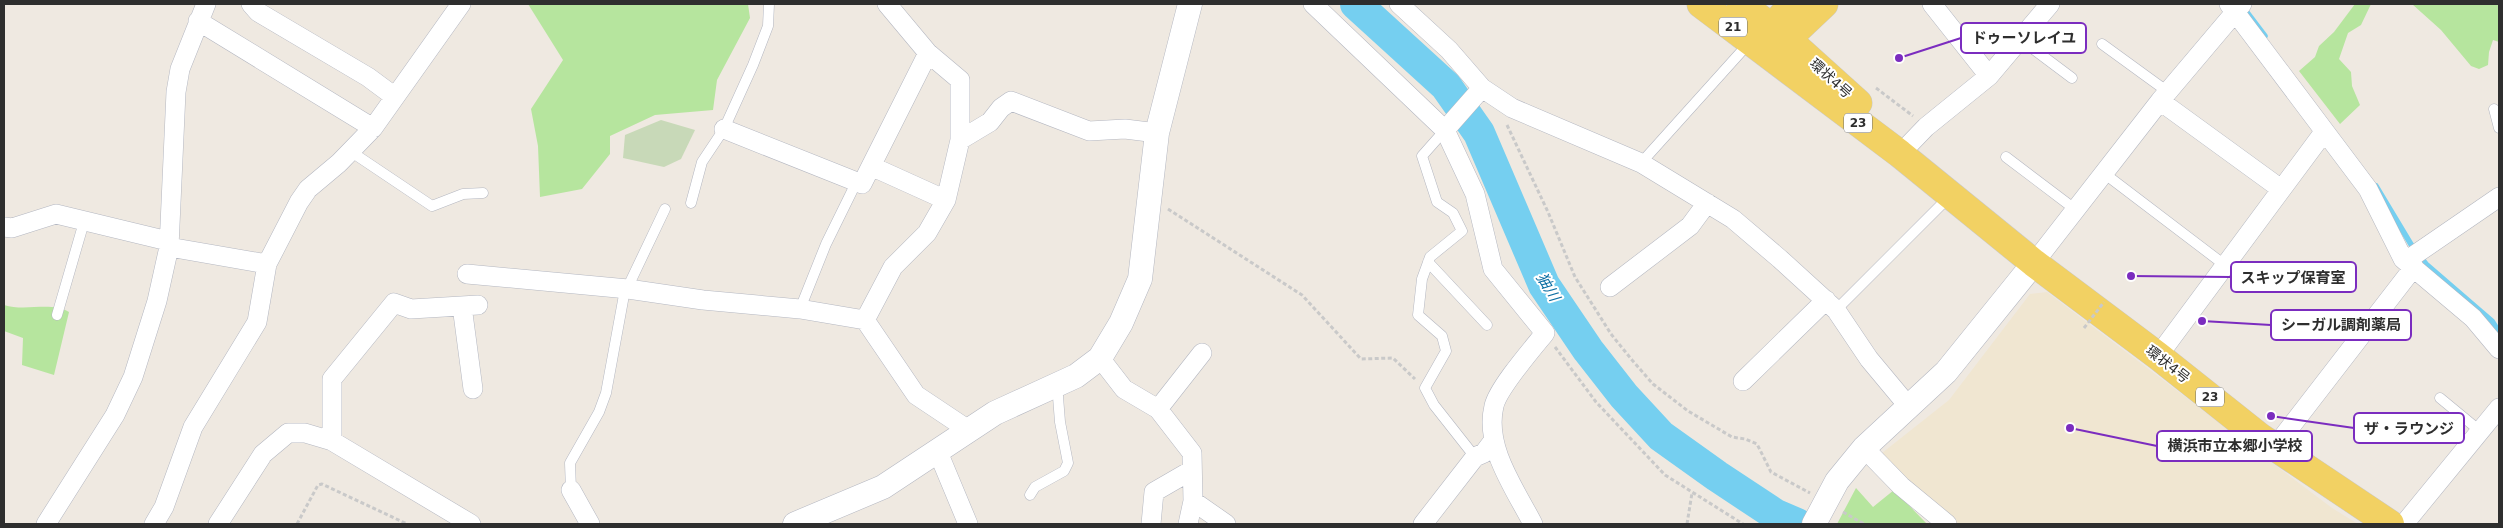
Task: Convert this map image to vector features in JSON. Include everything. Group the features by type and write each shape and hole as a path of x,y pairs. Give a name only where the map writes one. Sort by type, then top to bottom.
{"main road":[{"name":"21","path":"1701,4 1768,40"},
{"name":"21","path":"1741,4 1768,40"},
{"path":"1768,40 1794,4"},
{"path":"1768,40 1824,4"},
{"name":"環状4号","path":"1768,40 1911,142 1952,195 2034,263 2275,447 2390,524"}],"street":[{"path":"46,524 114,415 132,377 157,301 168,244 176,92 180,69 206,4"},
{"path":"251,4 258,12 368,77 395,97"},
{"path":"154,524 164,507 193,427 257,322 268,264 298,202 308,189 373,128 461,4"},
{"path":"865,320 892,267 927,233 946,200 960,140 960,80 928,53 887,4"},
{"path":"794,524 883,487 995,413 1076,376 1100,358 1121,323 1140,279 1157,132 1190,4"},
{"path":"1313,4 1447,128 1475,194 1493,269 1545,333 1517,368 1494,405 1493,441 1533,524"},
{"path":"1932,4 1989,76"},
{"path":"1911,142 1989,76 2050,4"},
{"path":"1820,513 1838,481 1864,448 1946,372 2076,210 2235,6 2324,132 2368,189 2410,260 2469,307 2499,349"},
{"path":"1410,8 1449,50 1479,91 1512,108 1641,163 1733,219 1831,305 1869,359 1908,407"},
{"path":"198,21 373,128"},
{"path":"724,129 862,184 928,53"},
{"path":"1447,128 1479,91"},
{"path":"2164,97 2282,189"},
{"path":"960,140 990,122 1001,108 1011,101 1089,131 1125,129 1157,132"},
{"path":"2158,356 2324,132"},
{"path":"872,167 946,200"},
{"path":"2275,447 2410,260 2432,242 2499,197"},
{"path":"1610,287 1690,226 1707,203"},
{"path":"4,227 12,228 56,214 168,244 268,264"},
{"path":"467,274 628,289 703,300 800,309 865,320 916,395 970,431"},
{"path":"332,441 332,379 394,303 411,308 470,305 473,389"},
{"path":"1743,381 1831,305"},
{"path":"1158,409 1202,353"},
{"path":"1100,358 1124,389 1158,409 1192,453 1193,501 1188,524"},
{"path":"2404,524 2499,408"},
{"path":"218,524 263,454 288,432 305,433 332,441 471,524"},
{"path":"1423,524 1476,457 1484,453 1493,441"},
{"path":"1864,448 1901,486 1947,524"},
{"path":"938,452 968,524"},
{"path":"1151,524 1154,492 1192,470"},
{"path":"571,490 590,524"},
{"path":"1193,501 1226,524"}],"lane":[{"path":"691,203 702,162 724,129 753,65 768,26 769,4"},
{"path":"2020,39 2072,78"},
{"path":"1641,163 1768,40"},
{"path":"2102,44 2164,97"},
{"path":"2494,108 2499,128"},
{"path":"1447,128 1422,156 1437,202 1453,213 1462,231 1430,257 1422,280 1418,315 1442,336 1446,351 1425,388 1434,405 1476,457"},
{"path":"350,151 432,206 463,194 483,193"},
{"path":"2006,157 2076,210"},
{"path":"2104,174 2226,266"},
{"path":"800,309 826,244 857,182"},
{"path":"1831,305 1952,195"},
{"path":"571,490 570,463 599,412 606,393 624,295 665,209"},
{"path":"57,315 84,222"},
{"path":"1428,262 1487,325"},
{"path":"1030,495 1035,487 1064,471 1068,463 1060,422 1057,384"},
{"path":"2440,398 2480,431"}],"path":[{"path":"1872,86 1911,142"},
{"path":"1504,121 1548,212 1575,277 1611,334 1654,384 1688,411 1732,437 1746,439 1757,444 1771,472 1820,513"},
{"path":"1150,204 1171,210 1302,295 1361,359 1393,358 1425,388"},
{"path":"2084,328 2104,302"},
{"path":"1545,333 1596,402 1665,475 1743,524"},
{"path":"296,524 318,485 322,484 407,524"},
{"path":"1687,524 1692,492"}],"shaded area":[{"path":"2047,292 2332,508 2358,524 1955,524 1877,457 1949,400 2030,294"}],"green space":[{"path":"528,4 748,4 750,18 717,80 713,110 655,115 610,136 610,154 582,189 540,197 538,146 531,109 563,60"},
{"path":"2355,4 2371,4 2361,25 2348,33 2339,59 2351,72 2352,86 2360,105 2340,124 2299,71 2315,57 2319,46 2334,32"},
{"path":"2412,4 2499,4 2499,42 2493,40 2489,52 2488,65 2479,69 2471,66 2441,30"},
{"path":"661,120 695,130 681,159 664,167 623,158 625,135"},
{"path":"4,305 21,308 54,307 69,312 54,375 22,365 23,338 4,331"},
{"path":"1856,488 1873,507 1894,490 1927,524 1837,524"}],"waterway":[{"name":"㹨川","path":"1356,4 1446,86 1479,133 1544,285 1588,350 1624,396 1661,436 1776,515 1797,524"},
{"path":"2246,11 2265,36"},
{"path":"2376,186 2412,246 2426,264 2492,321 2499,332"}],"place":[{"name":"ドゥーソレイユ","path":"1899,58"},
{"name":"スキップ保育室","path":"2131,276"},
{"name":"シーガル調剤薬局","path":"2202,321"},
{"name":"ザ・ラウンジ","path":"2271,416"},
{"name":"横浜市立本郷小学校","path":"2070,428"}]}
